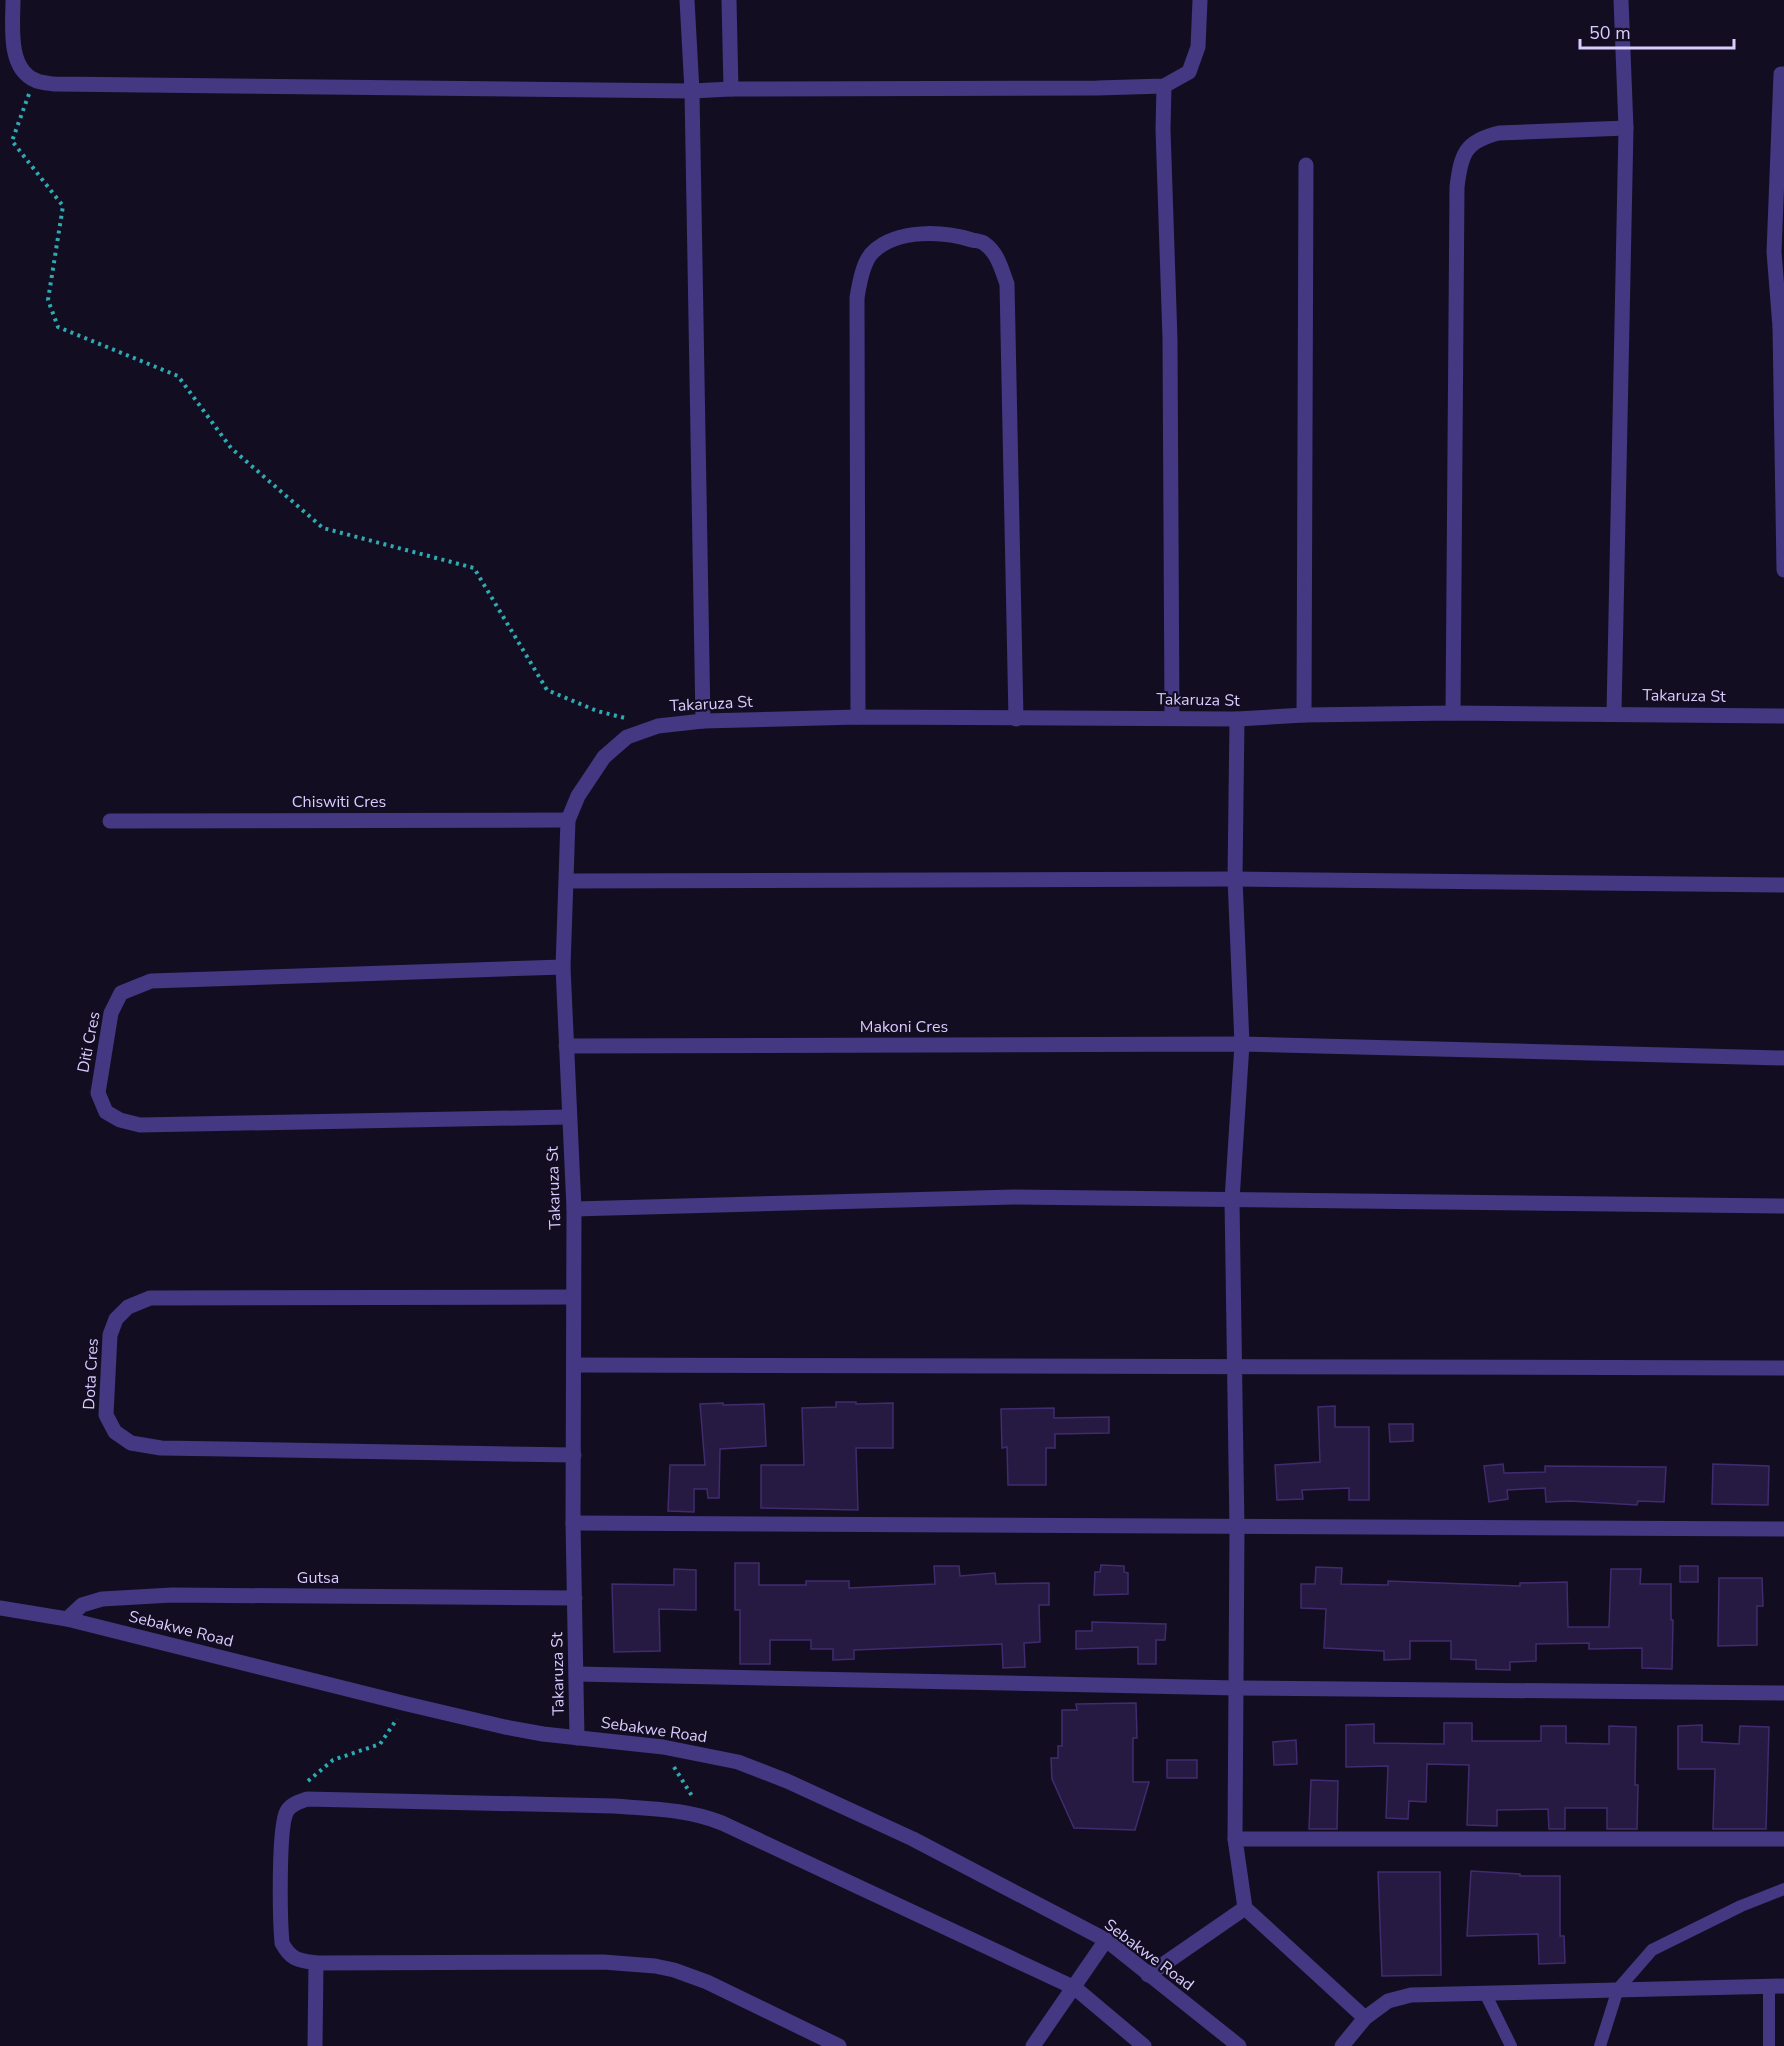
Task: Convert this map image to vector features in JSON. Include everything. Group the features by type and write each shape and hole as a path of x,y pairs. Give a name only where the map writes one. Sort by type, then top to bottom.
{"street":[{"path":"13,0 15,51 21,69 34,80 54,84 692,91 1164,86 1190,72 1198,47 1200,0"},
{"path":"687,0 692,91 703,721"},
{"path":"729,0 730,89"},
{"path":"1614,713 1626,128 1621,0"},
{"path":"1784,74 1781,74 1774,252 1782,327 1784,570"},
{"path":"1164,86 1162,129 1170,339 1172,718"},
{"path":"1453,712 1457,187 1461,160 1469,147 1484,137 1499,133 1626,128"},
{"path":"1304,715 1306,165"},
{"path":"858,717 857,298 860,279 873,251 897,238 922,233 954,234 985,243 999,262 1006,284 1016,719"},
{"name":"Takaruza St","path":"577,1738 573,1523 574,1209 563,967 568,820 578,796 594,771 604,757 627,737 658,726 703,721 858,717 1237,719 1304,715 1453,712 1784,716"},
{"path":"1237,719 1235,879 1242,1044 1232,1200 1237,1528 1235,1839 1245,1908 1365,2018"},
{"name":"Chiswiti Cres","path":"110,821 568,820"},
{"path":"567,881 1235,879 1784,885"},
{"name":"Diti Cres","path":"563,967 151,981 121,993 111,1013 98,1093 106,1112 120,1120 140,1125 569,1117"},
{"name":"Makoni Cres","path":"566,1046 1242,1044 1784,1058"},
{"path":"574,1209 1013,1197 1784,1206"},
{"name":"Dota Cres","path":"573,1297 150,1298 128,1307 116,1319 110,1335 106,1415 115,1432 131,1443 160,1448 574,1455"},
{"path":"575,1365 1784,1368"},
{"path":"573,1523 1784,1529"},
{"name":"Gutsa","path":"67,1619 82,1605 102,1599 172,1595 575,1598"},
{"name":"Sebakwe Road","path":"0,1608 67,1619 505,1727 577,1738 663,1747 738,1762 788,1781 913,1839 1106,1940 1239,2046"},
{"path":"577,1674 1237,1688 1784,1693"},
{"path":"839,2046 707,1982 656,1966 603,1962 316,1964 294,1959 282,1943 281,1930 282,1837 288,1810 296,1803 308,1799 614,1806 703,1815 1075,1988 1144,2046"},
{"path":"1235,1839 1784,1839"},
{"path":"1148,1975 1245,1908"},
{"path":"1033,2046 1106,1940"},
{"path":"315,2046 316,1964"},
{"path":"1342,2046 1365,2018 1388,2001 1411,1995 1777,1986"}],"lane":[{"path":"1600,2046 1618,1989 1652,1950 1741,1906 1784,1889"},
{"path":"1769,2046 1777,1986"},
{"path":"1485,1993 1511,2046"}],"path":[{"path":"34,80 12,141 63,206 48,300 58,327 178,376 231,448 323,528 474,568 547,690 597,711 628,718"},
{"path":"308,1799 306,1784 333,1760 380,1744 407,1704"},
{"path":"663,1747 703,1815"}],"building":[{"path":"836,1402 893,1403 893,1448 856,1448 858,1510 761,1508 761,1465 804,1465 802,1408 836,1407"},
{"path":"723,1403 723,1405 764,1404 766,1446 720,1449 719,1498 708,1498 707,1489 694,1489 694,1512 668,1511 670,1465 705,1465 700,1404"},
{"path":"1335,1406 1335,1427 1369,1427 1369,1500 1349,1500 1349,1488 1302,1490 1303,1499 1277,1500 1275,1465 1320,1462 1318,1407"},
{"path":"1054,1408 1054,1418 1109,1417 1109,1433 1055,1434 1055,1448 1046,1448 1046,1485 1008,1485 1007,1447 1002,1448 1001,1409"},
{"path":"1389,1424 1413,1424 1413,1441 1390,1442"},
{"path":"1503,1464 1504,1473 1545,1472 1545,1466 1666,1467 1664,1502 1638,1501 1637,1505 1546,1502 1545,1488 1507,1490 1508,1499 1489,1502 1484,1466"},
{"path":"1713,1464 1769,1466 1768,1505 1712,1504"},
{"path":"735,1563 759,1563 759,1585 806,1585 806,1581 849,1581 849,1588 935,1584 934,1566 959,1566 960,1576 995,1573 996,1584 1049,1583 1049,1605 1039,1605 1040,1642 1024,1643 1025,1667 1003,1668 1002,1644 854,1650 854,1659 833,1660 833,1649 811,1649 811,1640 770,1640 770,1664 740,1664 740,1610 735,1610"},
{"path":"1101,1565 1124,1566 1124,1572 1128,1573 1128,1594 1094,1595 1095,1572 1100,1572"},
{"path":"1680,1566 1698,1566 1698,1582 1680,1582"},
{"path":"1316,1567 1342,1568 1341,1584 1388,1585 1388,1581 1520,1586 1520,1583 1567,1582 1568,1627 1609,1627 1611,1569 1641,1569 1640,1584 1671,1584 1672,1669 1642,1668 1642,1648 1589,1649 1589,1643 1536,1644 1536,1661 1510,1662 1510,1670 1476,1669 1476,1660 1451,1659 1451,1641 1410,1641 1410,1659 1384,1660 1384,1651 1324,1648 1326,1609 1301,1608 1301,1584 1315,1584"},
{"path":"674,1569 696,1570 696,1610 659,1609 660,1651 614,1652 612,1584 674,1585"},
{"path":"1719,1578 1762,1578 1763,1606 1757,1606 1757,1645 1718,1646"},
{"path":"1092,1622 1166,1624 1165,1640 1156,1640 1156,1664 1138,1664 1138,1647 1076,1649 1076,1631 1092,1631"},
{"path":"1136,1703 1137,1738 1133,1738 1133,1782 1149,1782 1135,1830 1074,1828 1052,1779 1051,1758 1058,1758 1058,1746 1062,1746 1062,1710 1077,1710 1076,1704"},
{"path":"1444,1723 1472,1723 1472,1741 1541,1741 1541,1726 1566,1726 1566,1743 1609,1744 1609,1726 1636,1727 1637,1829 1607,1829 1607,1808 1565,1808 1565,1829 1549,1829 1548,1809 1497,1810 1497,1826 1467,1825 1469,1765 1427,1764 1426,1802 1409,1801 1408,1819 1386,1818 1388,1766 1346,1767 1346,1725 1374,1724 1374,1743 1444,1744"},
{"path":"1702,1725 1702,1742 1739,1744 1740,1726 1769,1727 1766,1829 1713,1829 1715,1769 1678,1769 1678,1726"},
{"path":"1296,1740 1297,1764 1274,1765 1273,1742"},
{"path":"1167,1760 1197,1760 1197,1778 1167,1778"},
{"path":"1311,1780 1338,1781 1337,1829 1309,1829"},
{"path":"1471,1871 1520,1874 1520,1876 1560,1876 1560,1936 1564,1936 1565,1963 1539,1964 1538,1934 1467,1936"},
{"path":"1378,1872 1440,1872 1441,1975 1382,1976"}]}
